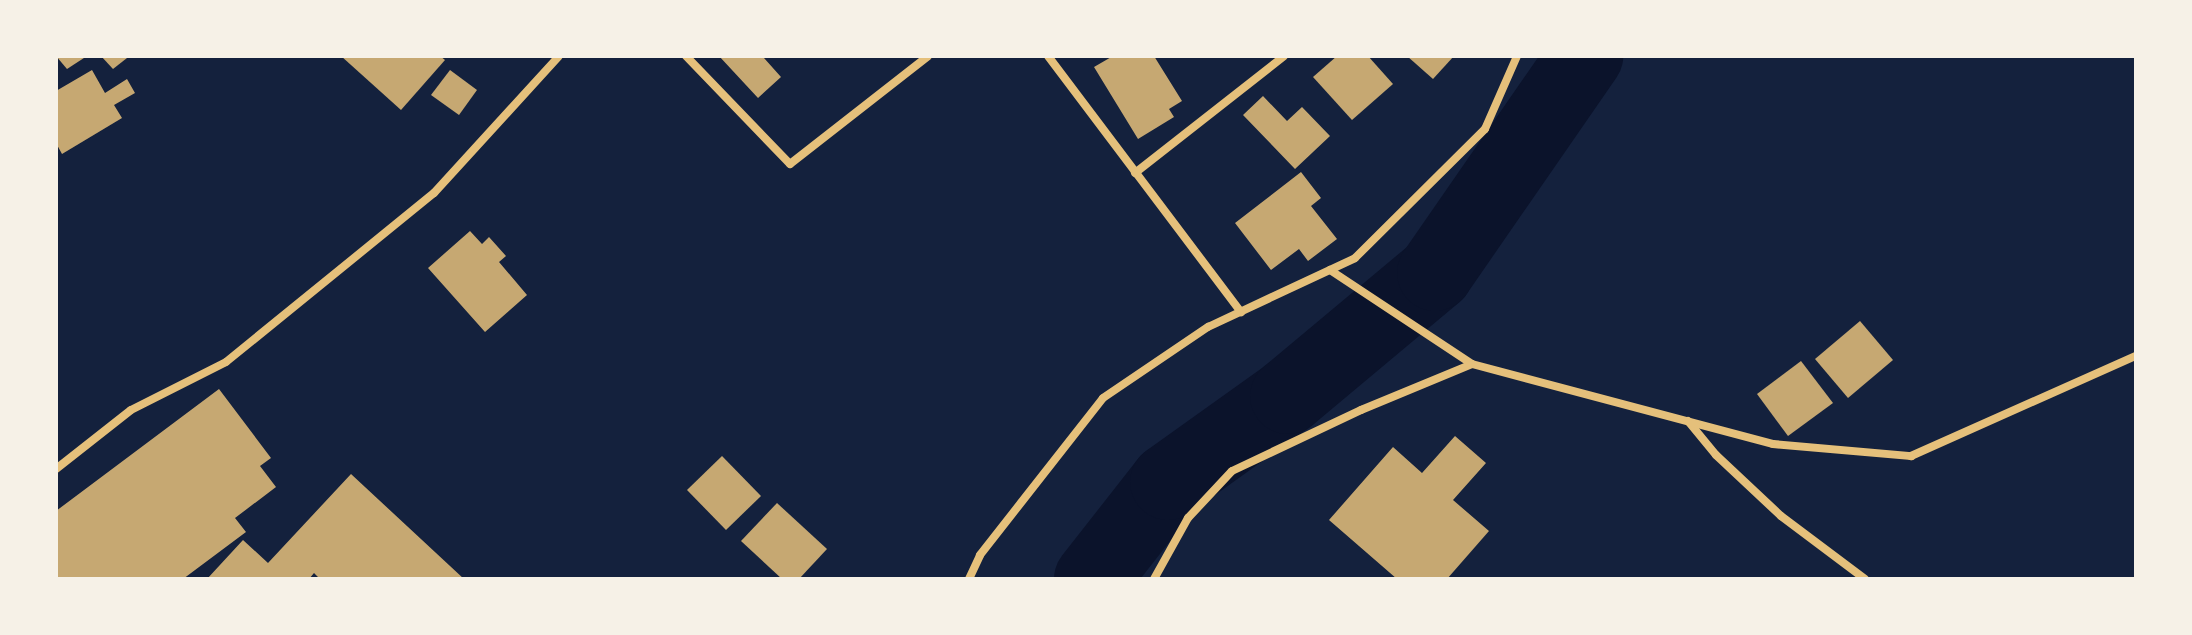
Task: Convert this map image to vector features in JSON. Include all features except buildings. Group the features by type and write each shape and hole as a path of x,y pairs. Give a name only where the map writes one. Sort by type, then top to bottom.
{"street":[{"path":"56,469 131,410 226,362 434,193 559,56"},
{"path":"686,56 790,164 928,56"},
{"path":"1048,56 1241,312"},
{"path":"1135,173 1284,56"},
{"path":"969,579 980,555 1103,398 1208,327 1355,258 1485,129 1517,56"},
{"path":"1330,270 1472,364 1773,444 1911,456 2136,356"},
{"path":"1154,579 1188,518 1232,471 1361,410 1472,364"},
{"path":"1688,421 1716,455 1781,516 1865,579"}],"waterway":[{"path":"1092,579 1168,482 1288,396 1435,273 1585,56"}]}
